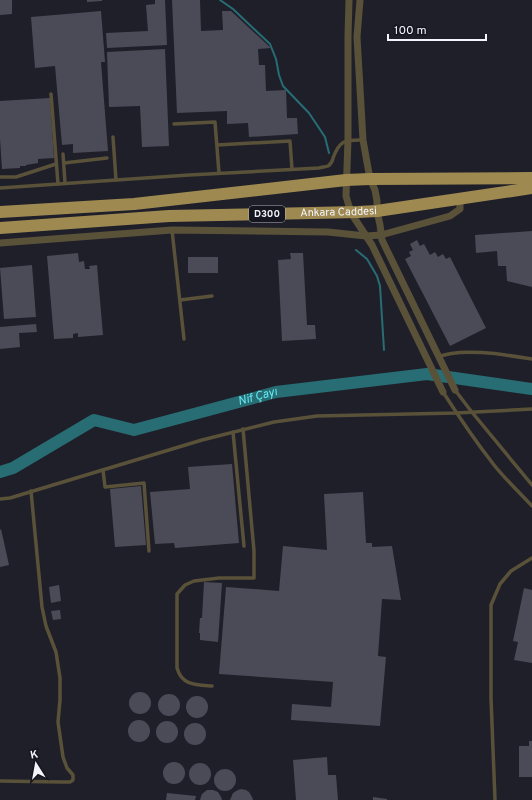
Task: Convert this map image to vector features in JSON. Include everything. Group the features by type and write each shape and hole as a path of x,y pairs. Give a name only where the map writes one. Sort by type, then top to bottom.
{"highway":[{"name":"D300","path":"0,212 134,204 346,180 532,178"},
{"name":"Ankara Caddesi","path":"0,228 169,216 351,213 377,211 532,188"}],"street":[{"path":"349,0 346,196 351,213 372,245 443,392"},
{"path":"360,0 357,36 363,140 370,179 375,190 382,240 455,390"},
{"path":"0,242 172,230 328,232 366,236 381,234 450,216 460,209 460,198"},
{"path":"429,362 438,357"}],"lane":[{"path":"51,94 58,184"},
{"path":"174,124 215,122 219,173"},
{"path":"113,138 116,180"},
{"path":"0,188 219,173 319,168 328,166 341,143 348,140 363,140"},
{"path":"217,145 290,141 292,169"},
{"path":"63,154 65,183"},
{"path":"64,163 107,158"},
{"path":"0,177 16,176 56,164"},
{"path":"172,230 184,339"},
{"path":"180,300 212,296"},
{"path":"438,357 456,352 476,352 532,359"},
{"path":"455,390 532,485"},
{"path":"443,392 472,436 495,466 532,506"},
{"path":"0,499 10,498 202,440 274,422 317,416 456,413 471,411 532,409"},
{"path":"212,686 187,682 181,677 178,671 177,594 185,585 194,581 219,578 254,578 254,551 243,429"},
{"path":"233,432 244,546"},
{"path":"103,470 105,487 144,483 149,551"},
{"path":"0,781 70,782 73,780 73,775 63,757 58,722 60,678 56,652 46,626 42,607 31,491"},
{"path":"495,800 491,698 492,605 500,584 511,571 532,558"}],"building":[{"path":"0,0 12,0 12,14 0,15"},
{"path":"87,0 102,0 102,1 87,2"},
{"path":"155,0 165,0 167,45 107,48 106,33 148,31 146,5 155,4"},
{"path":"172,0 200,0 201,31 223,30 222,11 231,11 271,48 258,49 259,65 265,65 266,91 286,90 287,118 297,118 298,134 249,137 248,123 227,124 227,111 177,113"},
{"path":"101,11 105,62 101,62 108,151 73,153 73,144 62,145 55,66 35,68 31,17"},
{"path":"165,49 169,146 142,147 140,106 109,107 107,52"},
{"path":"50,98 54,158 38,159 38,163 20,166 20,168 2,169 0,101"},
{"path":"532,231 532,287 507,281 506,266 498,266 497,251 476,253 475,235"},
{"path":"417,240 420,246 424,244 430,255 435,252 438,257 443,254 446,259 450,257 486,328 450,346 405,259 411,256 409,252 413,250 410,244"},
{"path":"78,253 79,262 84,261 85,269 90,269 89,266 97,265 103,335 78,337 78,333 73,334 73,338 54,339 47,256"},
{"path":"290,253 303,253 307,325 315,325 316,339 282,341 278,260 291,259"},
{"path":"188,257 218,257 218,273 188,273"},
{"path":"32,265 36,317 4,319 0,268"},
{"path":"36,324 37,332 19,333 20,347 0,349 0,327"},
{"path":"232,464 239,543 175,548 174,543 155,544 150,492 190,489 188,467"},
{"path":"141,486 146,545 115,547 110,489"},
{"path":"363,492 366,543 372,543 372,547 392,546 401,600 382,599 378,656 386,657 380,726 291,720 292,704 331,707 333,682 219,674 226,587 279,591 283,546 327,550 324,494"},
{"path":"1,529 9,565 0,567 0,530"},
{"path":"204,582 222,583 218,642 200,640 200,618 202,618"},
{"path":"59,585 61,601 51,603 49,587"},
{"path":"524,588 532,590 532,663 514,660 518,642 513,641"},
{"path":"60,610 61,619 53,620 51,611"},
{"path":"140,692 148,695 151,703 148,711 140,714 132,711 129,703 132,695"},
{"path":"169,694 177,697 180,705 177,713 169,716 161,713 158,705 161,697"},
{"path":"197,696 205,699 208,707 205,715 197,718 189,715 186,707 189,699"},
{"path":"139,720 147,723 150,731 147,739 139,742 131,739 128,731 131,723"},
{"path":"167,721 175,724 178,732 175,740 167,743 159,740 156,732 159,724"},
{"path":"195,723 203,726 206,734 203,742 195,745 187,742 184,734 187,726"},
{"path":"529,741 532,741 532,777 519,777 519,746 529,746"},
{"path":"327,757 328,775 336,775 338,800 296,800 293,760"},
{"path":"174,762 182,765 185,773 182,781 174,784 166,781 163,773 166,765"},
{"path":"200,763 208,766 211,774 208,782 200,785 192,782 189,774 192,766"},
{"path":"225,769 233,772 236,780 233,788 225,791 217,788 214,780 217,772"},
{"path":"241,789 249,792 253,800 230,800 233,793"},
{"path":"207,790 218,792 222,800 200,800 202,794"},
{"path":"167,793 196,796 195,800 166,800"},
{"path":"373,797 387,799 387,800 373,800"}],"waterway":[{"path":"220,0 233,9 270,44 276,59 283,86 309,113 325,137 329,153"},
{"path":"356,250 367,259 377,276 380,286 384,350"},
{"name":"Nif Çayı","path":"0,472 13,468 94,420 134,430 276,392 427,374 532,389"}]}
